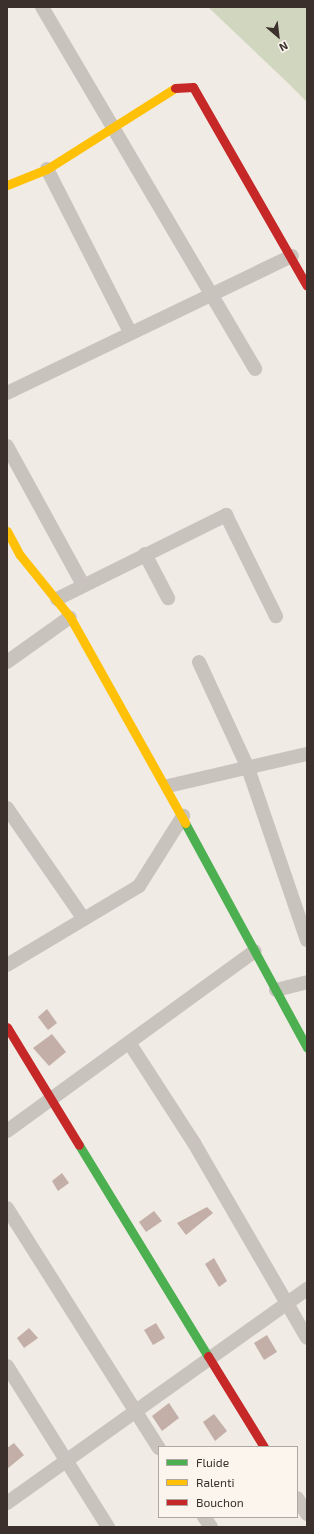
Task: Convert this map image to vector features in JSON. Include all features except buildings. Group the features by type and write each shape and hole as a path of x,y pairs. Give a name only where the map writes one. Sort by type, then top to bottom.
{"street":[{"path":"42,7 111,127 213,295 255,369"},
{"path":"7,185 47,169 171,89 182,85 192,87 292,256 307,286"},
{"path":"47,169 130,332"},
{"path":"7,393 130,332 213,295 292,256"},
{"path":"7,446 83,585"},
{"path":"57,599 144,554 226,515 276,616"},
{"path":"7,531 20,555 70,617 168,786 307,1048"},
{"path":"144,554 168,598"},
{"path":"7,662 70,617"},
{"path":"199,662 248,768 307,940"},
{"path":"168,786 307,754"},
{"path":"7,808 84,919"},
{"path":"7,965 139,886 183,816"},
{"path":"7,1131 130,1044 255,951"},
{"path":"276,990 307,982"},
{"path":"7,1027 50,1101 207,1358 263,1446"},
{"path":"130,1044 194,1143 307,1338"},
{"path":"7,1208 158,1446"},
{"path":"7,1503 207,1358 307,1289"},
{"path":"7,1366 65,1461 108,1527"},
{"path":"298,1500 307,1514"},
{"path":"205,1518 211,1527"}],"green space":[{"path":"208,7 307,7 307,102 288,83"}],"traffic: fast":[{"path":"185,823 307,1048"},
{"path":"79,1145 208,1356"}],"traffic: slow":[{"path":"7,185 47,169 175,88"},
{"path":"7,531 20,555 70,617 185,823"}],"traffic: jam":[{"path":"175,88 193,87 307,286"},
{"path":"7,1027 79,1145"},
{"path":"208,1356 263,1446"}]}
